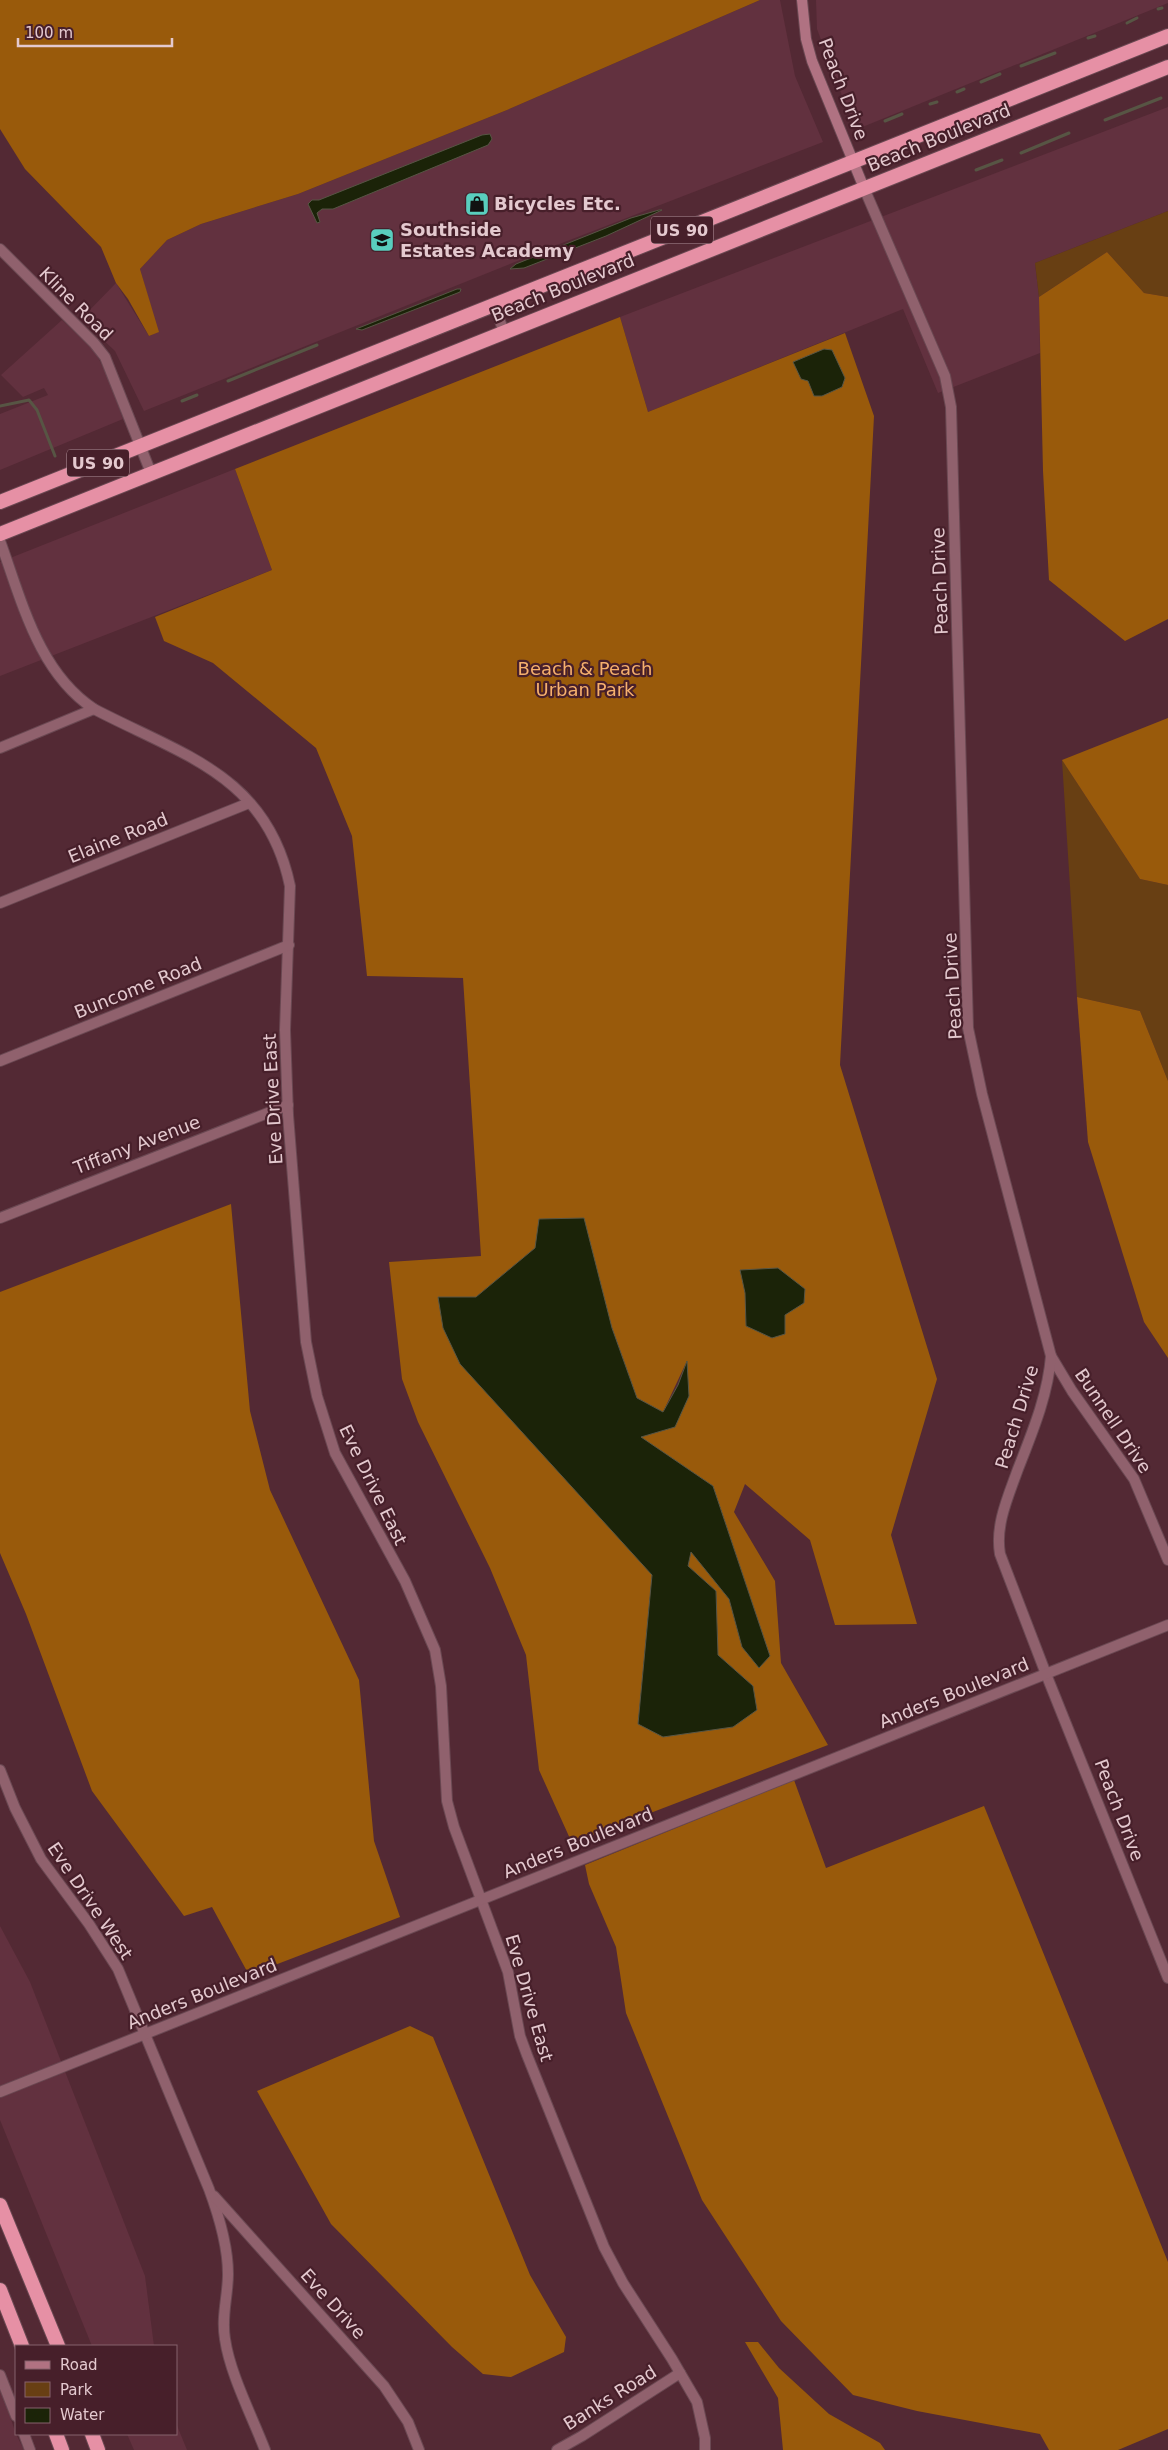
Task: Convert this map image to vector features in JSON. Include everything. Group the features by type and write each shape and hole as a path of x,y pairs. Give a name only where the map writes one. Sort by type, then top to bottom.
{"highway":[{"name":"US 90","path":"0,502 1168,36"},
{"name":"Beach Boulevard","path":"0,534 1168,67"},
{"path":"0,2205 58,2345"},
{"path":"0,2290 22,2345"},
{"path":"56,2435 62,2450"},
{"path":"92,2435 98,2450"}],"main road":[{"name":"Peach Drive","path":"802,0 806,39 812,61 864,188"}],"street":[{"name":"Peach Drive","path":"864,188 944,376 951,407 968,1028 982,1094 1051,1356 1045,1390 1006,1504 998,1539 1000,1554 1168,1978"},
{"name":"Kline Road","path":"0,249 94,343 105,357 150,473"},
{"path":"494,305 504,332"},
{"name":"Eve Drive East","path":"0,541 47,661 69,689 94,709 204,763 233,786 273,834 286,866 290,886 285,1030 288,1105 302,1313 317,1396 335,1453 405,1581 435,1650 441,1686 447,1801 454,1827 480,1900 508,1972 520,2036 604,2247 623,2283 697,2402 706,2438 705,2450"},
{"path":"0,748 94,709"},
{"name":"Elaine Road","path":"0,903 249,803"},
{"name":"Buncome Road","path":"0,1061 289,945"},
{"name":"Tiffany Avenue","path":"0,1218 288,1105"},
{"name":"Bunnell Drive","path":"1051,1356 1072,1390 1134,1479 1168,1560"},
{"name":"Anders Boulevard","path":"0,2092 1168,1625"},
{"name":"Eve Drive West","path":"0,1770 14,1808 41,1859 110,1955 209,2189 219,2216 226,2249 228,2275 223,2320 226,2348 265,2450"},
{"name":"Eve Drive","path":"209,2189 384,2386 408,2422 419,2450"},
{"name":"Banks Road","path":"556,2450 582,2436 680,2372"},
{"path":"0,2375 15,2413"},
{"path":"24,2435 30,2450"}],"shaded area":[{"path":"760,0 780,0 795,76 823,142 562,243 144,411 115,351 81,319 116,283 149,336 158,332 140,269 167,240 201,224 298,194 507,110"},
{"path":"816,0 1168,0 1168,3 855,130 817,29"},
{"path":"1168,107 1168,211 1035,263 1039,297 1040,353 938,393 903,309 648,412 620,317"},
{"path":"62,320 94,350 107,375 123,419 0,470 0,414 48,395 44,388 23,397 1,375"},
{"path":"235,469 272,570 0,676 0,562"},
{"path":"0,1926 30,1982 145,2276 154,2345 92,2345 0,2120"},
{"path":"0,2387 15,2435 24,2450 0,2450"},
{"path":"178,2428 187,2450 134,2450 127,2435 178,2435"}],"green space":[{"path":"0,0 760,0 507,110 298,194 201,224 167,240 140,269 159,332 149,336 128,299 116,283 101,247 25,169 0,129"},
{"path":"1168,211 1168,297 1144,293 1107,252 1039,297 1035,263"},
{"path":"1107,252 1144,293 1168,297 1168,619 1125,641 1049,580 1043,471 1039,297"},
{"name":"Beach & Peach Urban Park","path":"620,317 648,412 845,333 874,416 840,1065 937,1379 891,1535 917,1624 835,1625 810,1540 745,1484 734,1512 775,1581 781,1663 828,1745 572,1843 539,1770 526,1655 490,1568 418,1422 402,1379 389,1262 481,1256 463,978 367,976 352,836 316,748 213,663 164,641 155,617 272,570 235,469","holes":["535,1248 612,1328 637,1398 663,1412 686,1363 675,1427 640,1437 713,1486 770,1656 759,1667 742,1647 729,1599 691,1551 688,1566 716,1591 718,1655 753,1686 638,1724 652,1575 574,1487 439,1297 476,1297","741,1270 772,1338 746,1326 745,1293"]},
{"path":"1168,718 1168,885 1140,879 1062,760"},
{"path":"1062,760 1140,879 1168,885 1168,1081 1140,1011 1077,997"},
{"path":"1077,997 1140,1011 1168,1081 1168,1358 1144,1322 1088,1142"},
{"path":"231,1204 250,1411 270,1490 359,1680 374,1841 400,1917 249,1975 212,1907 184,1916 92,1791 26,1614 0,1553 0,1292"},
{"path":"794,1780 826,1868 984,1806 1168,2262 1168,2429 1118,2450 1049,2450 1040,2434 917,2411 853,2395 781,2321 702,2200 626,2013 616,1947 589,1884 585,1865"},
{"path":"410,2026 433,2037 530,2275 566,2337 564,2352 511,2377 483,2374 452,2347 331,2224 257,2091"},
{"path":"745,2342 758,2342 779,2368 829,2414 880,2443 885,2450 783,2450 778,2398"}],"water":[{"path":"490,134 492,139 488,145 333,209 322,209 317,213 320,222 317,223 308,204 312,200 319,200 482,135"},
{"path":"662,210 606,236 524,268 510,269 516,264 631,218"},
{"path":"461,289 460,292 362,330 356,329"},
{"path":"824,349 832,350 845,378 842,387 822,396 814,396 808,381 801,379 793,362"},
{"path":"584,1218 612,1328 637,1398 663,1412 678,1385 687,1361 689,1396 675,1427 641,1437 713,1486 770,1656 759,1668 742,1647 729,1599 691,1552 688,1566 716,1591 718,1655 753,1686 757,1710 733,1727 663,1737 638,1724 652,1575 460,1364 443,1328 438,1297 476,1297 535,1248 539,1219"},
{"path":"778,1268 805,1289 804,1303 785,1315 785,1334 772,1338 746,1326 745,1293 740,1270"}],"waterway":[{"path":"1158,9 1162,8"},
{"path":"1127,23 1137,18"},
{"path":"1088,38 1095,36"},
{"path":"1021,66 1055,53"},
{"path":"981,82 1000,74"},
{"path":"957,92 964,89"},
{"path":"1105,120 1161,98"},
{"path":"930,104 937,102"},
{"path":"885,121 902,114"},
{"path":"1021,153 1069,133"},
{"path":"976,170 1002,160"},
{"path":"228,381 317,345"},
{"path":"182,401 197,395"},
{"path":"0,406 29,400 37,410 55,456"}],"place":[{"name":"Bicycles Etc.","path":"477,204"},
{"name":"Southside Estates Academy","path":"382,240"}]}
